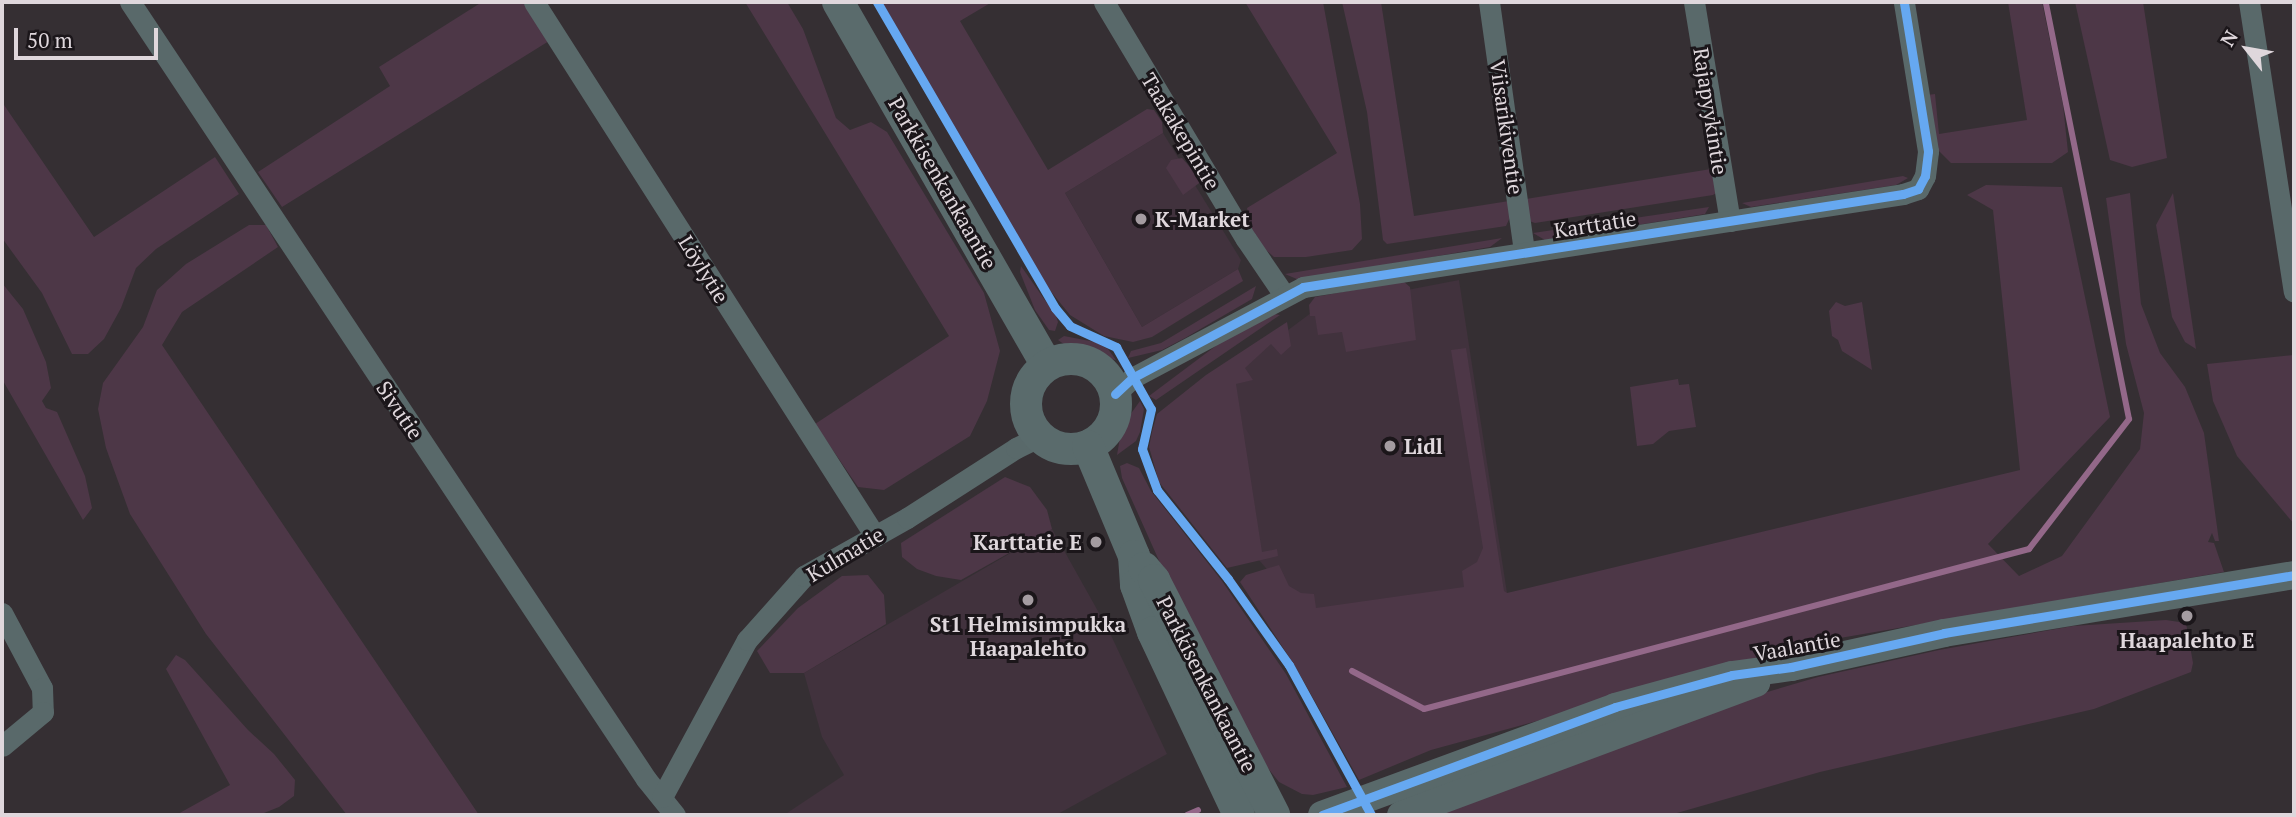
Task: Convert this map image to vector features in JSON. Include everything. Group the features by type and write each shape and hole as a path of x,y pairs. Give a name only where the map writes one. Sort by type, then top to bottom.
{"main road":[{"name":"Parkkisenkankaantie","path":"838,2 1046,365"},
{"path":"1075,359 1095,366 1109,379 1115,394 1115,414 1108,430 1088,446 1067,449 1053,446 1039,437 1030,424 1025,403 1032,381 1046,365 1075,359"},
{"name":"Parkkisenkankaantie","path":"1088,446 1134,556 1154,580 1274,815"},
{"name":"Parkkisenkankaantie","path":"1134,556 1136,585 1153,632 1240,815"}],"street":[{"name":"Sivutie","path":"130,2 646,779 675,815"},
{"name":"Löylytie","path":"534,2 875,536"},
{"name":"Taakakepintie","path":"1104,2 1246,239 1284,295"},
{"name":"Viisarikiventie","path":"1489,2 1524,252"},
{"name":"Rajapyykintie","path":"1694,2 1730,221"},
{"name":"Karttatie","path":"1115,394 1132,377 1303,287 1903,194 1918,188 1925,176 1928,151 1905,2"},
{"path":"2249,2 2284,158 2294,292"},
{"name":"Kulmatie","path":"662,797 747,640 804,576 1039,437"},
{"name":"Vaalantie","path":"1322,815 1615,707 1732,675 1791,667 1944,633 2294,575"},
{"path":"2,613 42,688 43,712 2,746"},
{"name":"Vaalantie","path":"1401,815 1725,697 1791,667"}],"shaded area":[{"path":"482,2 523,2 549,41 282,207 258,172 390,86 379,67"},
{"path":"745,2 787,2 803,29 836,118 850,130 871,122 887,132 984,293 1000,351 987,401 970,436 884,490 858,487 815,424 949,336"},
{"path":"882,2 992,2 960,21 1048,170 1147,109 1154,110 1162,122 1163,133 1065,193 1142,327 1238,269 1243,281 1152,337 1133,342 1104,336 1070,315 1040,278"},
{"path":"1245,2 1323,2 1360,204 1362,239 1352,250 1306,257 1274,257 1260,245 1251,228 1247,208 1337,153"},
{"path":"1342,2 1381,2 1414,216 1509,201 1511,215 1506,226 1387,244 1383,240 1367,112"},
{"path":"2008,2 2042,2 2063,105 2068,152 2052,163 1951,163 1936,148 1927,95 1935,94 1939,134 2027,120"},
{"path":"2075,2 2143,2 2167,158 2132,167 2110,160"},
{"path":"2,102 94,237 215,157 239,194 156,249 136,268 121,308 104,339 88,354 72,354 42,293 2,238"},
{"path":"1163,133 1241,260 1238,269 1142,327 1065,193"},
{"path":"1182,158 1202,181 1183,195 1166,168 1171,160"},
{"path":"1711,169 1716,193 1713,195 1535,223 1529,221 1526,199"},
{"path":"1903,176 1908,178 1896,185 1751,207 1742,203"},
{"path":"1986,185 2062,187 2110,417 1988,544 2019,576 2062,556 2140,449 2144,413 2126,344 2106,198 2130,193 2141,304 2160,353 2185,387 2204,433 2219,541 2215,541 2212,533 2208,542 2214,543 2224,572 1840,638 1431,750 1359,780 1295,666 1240,582 1246,575 1279,565 1289,586 1301,593 1314,594 1316,608 1464,587 1462,571 1477,562 1483,548 1451,350 1466,348 1504,591 1507,593 2020,470 1993,210 1967,195"},
{"path":"2173,193 2196,349 2185,342 2172,317 2156,225"},
{"path":"1709,207 1705,214 1545,240 1533,233"},
{"path":"249,225 266,225 278,247 182,312 162,345 479,815 347,815 206,634 130,514 106,448 98,409 103,383 143,327 157,290 186,264"},
{"path":"1502,238 1490,247 1299,280 1285,274"},
{"path":"1021,266 1056,316 1058,322 1055,331 1049,330 1035,310 1020,272"},
{"path":"1459,280 1507,593 1307,615 1251,551 1217,383 1319,307"},
{"path":"1403,281 1410,287 1416,340 1346,352 1342,332 1318,335 1315,316 1310,316 1309,305 1315,297"},
{"path":"2,283 23,309 46,362 51,388 42,401 46,408 57,412 85,476 92,508 83,520 2,379"},
{"path":"1256,286 1252,299 1185,338 1162,350 1128,358 1131,351 1161,343"},
{"path":"1836,302 1845,306 1862,302 1872,370 1842,351 1838,340 1832,336 1829,311"},
{"path":"1274,314 1280,315 1156,400 1149,396 1221,342"},
{"path":"1287,322 1291,346 1281,355 1271,344 1245,368 1253,380 1236,384 1262,552 1277,549 1278,556 1227,568 1159,482 1149,447 1152,432 1157,414 1206,375"},
{"path":"1064,336 1095,342 1108,349 1116,360 1075,352 1058,340"},
{"path":"2294,355 2294,524 2237,456 2213,401 2207,364"},
{"path":"1678,379 1679,385 1689,384 1696,427 1669,431 1653,444 1637,446 1630,387"},
{"path":"1140,401 1144,409 1140,432 1136,441 1117,455 1122,426"},
{"path":"1127,463 1139,468 1151,491 1222,581 1286,674 1347,787 1313,795 1302,794 1279,782 1254,751 1187,623 1122,478 1120,466"},
{"path":"1005,477 1030,487 1047,510 1052,529 961,580 936,576 917,569 902,557 901,543"},
{"path":"1052,529 1108,629 1167,754 1056,815 784,815 844,775 822,737 804,673"},
{"path":"868,575 884,595 886,624 804,673 770,673 757,651 798,608 842,576"},
{"path":"2166,620 2186,623 2193,663 2191,672 2094,709 1820,772 1670,815 1432,815 1727,704 1818,677 1939,650 2073,626"},
{"path":"176,655 185,660 248,730 274,754 295,780 294,796 279,807 259,815 176,815 230,785 166,669"}],"waterway":[{"path":"1352,671 1424,709 2029,549 2129,419 2046,2"},
{"path":"1187,815 1198,810"}],"cycle path":[{"path":"877,2 1055,308 1070,326 1116,347 1151,409 1142,449 1157,490 1228,579 1289,665 1371,815"},
{"path":"1115,394 1132,378 1303,287 1903,194 1918,189 1925,176 1928,151 1904,2"},
{"path":"1322,815 1615,707 1732,675 1791,667 1944,633 2294,575"}],"place":[{"name":"K-Market","path":"1141,219"},
{"name":"Lidl","path":"1390,446"},
{"name":"Karttatie E","path":"1096,542"},
{"name":"St1 Helmisimpukka Haapalehto","path":"1028,600"},
{"name":"Haapalehto E","path":"2187,616"}]}
